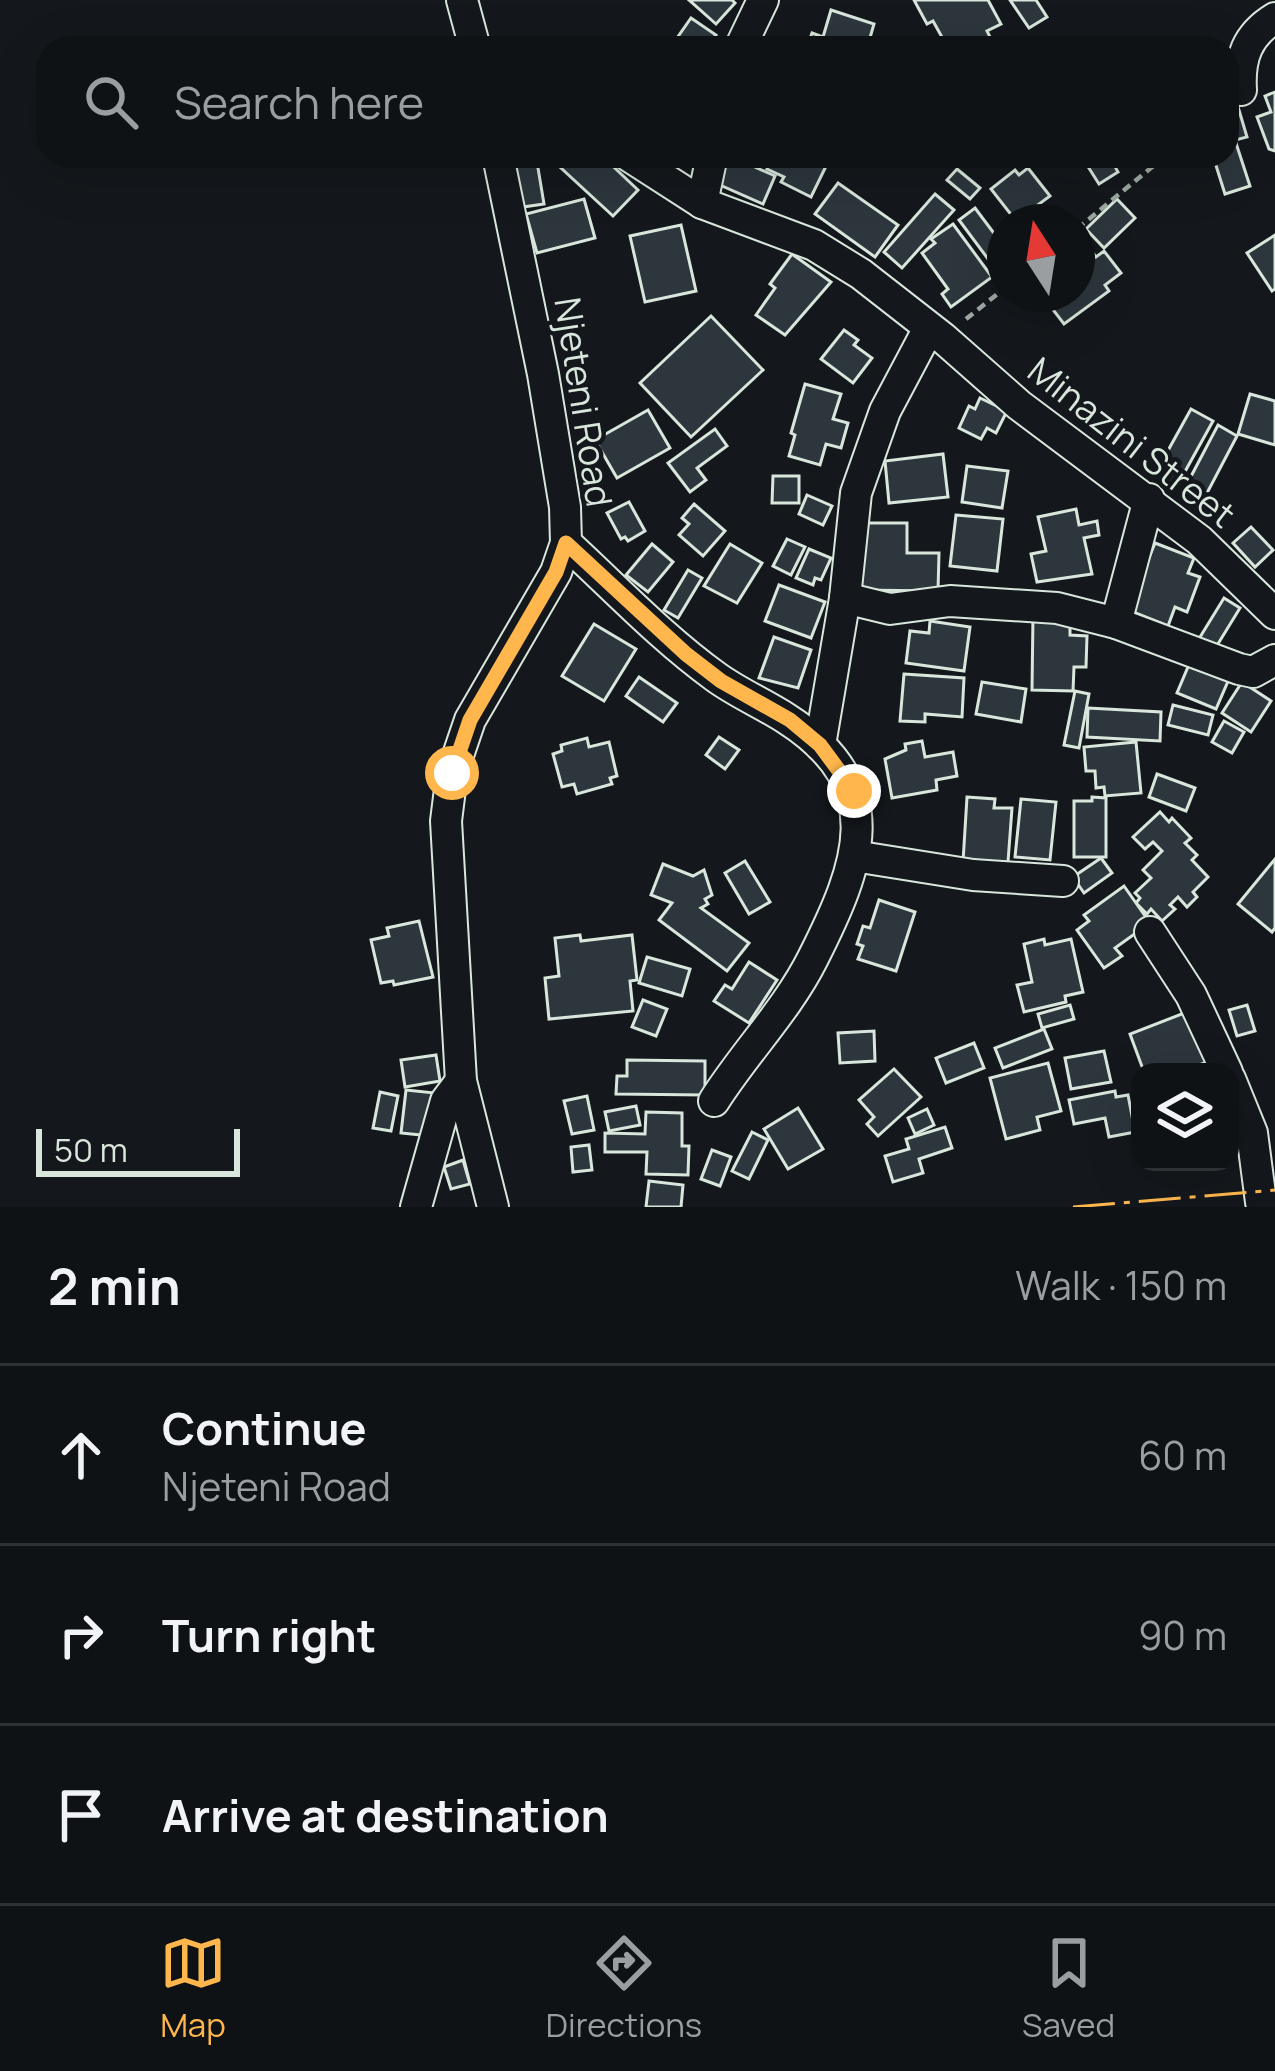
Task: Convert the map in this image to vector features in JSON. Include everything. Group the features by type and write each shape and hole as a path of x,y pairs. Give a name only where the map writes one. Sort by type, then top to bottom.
{"street":[{"path":"462,0 475,36"},
{"path":"746,36 763,0"},
{"path":"1241,90 1245,49 1258,28 1275,18"},
{"name":"Njeteni Road","path":"493,1207 461,1082 446,820 452,773 470,720 556,572 566,543 565,507 547,396 500,168"},
{"name":"Minazini Street","path":"648,168 702,203 814,245 861,274 1019,405 1199,540 1275,614"},
{"path":"702,203 709,168"},
{"path":"820,745 845,598 856,493 885,411 936,333"},
{"path":"1116,623 1149,500"},
{"path":"566,543 686,654 721,681 790,720 820,745 854,791 860,817 854,856 812,962 714,1101"},
{"path":"845,598 890,609 950,601 1057,608 1116,623 1239,669 1253,671 1275,660"},
{"path":"854,856 973,875 1063,881"},
{"path":"1150,932 1191,995 1222,1063"},
{"path":"416,1207 446,1101 461,1082"},
{"path":"1239,1102 1252,1133 1259,1203"}],"path":[{"path":"1095,214 1151,168"},
{"path":"936,333 987,300"}],"building":[{"path":"689,0 732,0 735,3 716,24"},
{"path":"914,0 988,0 1001,24 987,31 990,36 941,36 933,21 927,24"},
{"path":"1010,0 1036,0 1047,17 1029,28"},
{"path":"831,10 874,24 870,36 823,36"},
{"path":"691,18 716,35 715,36 678,36"},
{"path":"1275,92 1275,151 1269,149 1257,117 1271,112 1265,96"},
{"path":"1239,110 1247,137 1239,139"},
{"path":"1239,152 1250,186 1225,194 1217,168 1239,168"},
{"path":"515,168 538,168 544,204 523,207"},
{"path":"561,168 615,168 638,190 613,216"},
{"path":"717,168 757,168 775,176 763,204 711,181"},
{"path":"767,168 825,168 811,197"},
{"path":"1028,168 1050,196 1039,204 1003,204 991,189 1015,170 1019,175"},
{"path":"1089,168 1116,168 1118,172 1099,184"},
{"path":"957,169 980,188 970,199 947,180"},
{"path":"838,183 898,225 875,257 815,214"},
{"path":"935,194 954,210 902,268 884,252"},
{"path":"584,199 595,238 537,253 526,214"},
{"path":"1117,199 1135,218 1104,248 1095,238 1095,220"},
{"path":"975,208 987,224 987,258 959,220"},
{"path":"953,224 987,270 987,281 951,307 942,294 948,289 922,253 935,243 931,239"},
{"path":"681,225 696,291 645,302 630,236"},
{"path":"1275,235 1275,289 1272,291 1247,253"},
{"path":"1104,251 1121,273 1105,285 1109,291 1095,301 1095,256"},
{"path":"792,254 831,282 785,335 756,315 775,288 770,284"},
{"path":"1055,312 1080,312 1064,324"},
{"path":"711,316 763,370 691,437 640,383"},
{"path":"844,330 872,358 853,383 821,359"},
{"path":"805,384 841,394 833,419 848,423 841,448 826,444 820,465 789,456"},
{"path":"1250,394 1275,401 1275,445 1238,434"},
{"path":"980,398 1007,411 996,433 987,428 981,439 959,428 969,406 975,409"},
{"path":"1191,409 1213,421 1177,486 1155,474"},
{"path":"648,410 670,448 617,478 595,440"},
{"path":"1218,425 1237,436 1206,495 1187,484"},
{"path":"715,429 727,446 697,468 706,480 690,492 668,463"},
{"path":"943,454 948,497 889,503 885,461"},
{"path":"967,466 1008,471 1002,508 962,502"},
{"path":"773,476 799,476 799,503 772,503"},
{"path":"807,495 832,506 823,525 799,514"},
{"path":"629,502 645,531 628,541 621,539 607,513"},
{"path":"694,504 725,531 703,556 679,535 689,524 682,518"},
{"path":"1076,509 1079,525 1097,521 1099,535 1084,538 1092,574 1037,582 1031,554 1046,551 1038,517"},
{"path":"956,515 1003,519 997,571 950,566"},
{"path":"860,523 907,523 907,553 939,553 938,591 859,590"},
{"path":"1251,527 1273,550 1255,567 1233,543"},
{"path":"787,539 805,547 791,575 773,566"},
{"path":"1155,543 1194,558 1188,573 1200,577 1187,612 1175,607 1168,626 1128,610"},
{"path":"652,544 673,562 648,592 626,575"},
{"path":"730,544 762,563 737,603 704,586"},
{"path":"809,549 831,558 821,580 815,578 813,585 796,578"},
{"path":"688,570 702,578 678,618 664,610"},
{"path":"779,585 825,602 811,638 765,621"},
{"path":"1224,598 1240,608 1213,652 1197,642"},
{"path":"1033,615 1070,615 1070,635 1087,636 1086,667 1074,667 1073,691 1032,690"},
{"path":"930,621 970,627 964,671 906,663 910,631 929,633"},
{"path":"594,624 636,649 604,701 562,676"},
{"path":"774,637 811,650 798,688 759,678"},
{"path":"1193,655 1232,672 1216,709 1177,693"},
{"path":"904,674 964,678 962,717 925,714 925,722 900,721"},
{"path":"639,677 677,703 663,722 626,696"},
{"path":"982,682 1026,689 1021,722 976,714"},
{"path":"1242,682 1271,701 1251,732 1222,713"},
{"path":"1075,691 1089,694 1079,748 1064,745"},
{"path":"1173,705 1213,715 1208,735 1168,725"},
{"path":"1088,708 1161,712 1160,741 1087,737"},
{"path":"1224,721 1244,732 1232,753 1212,742"},
{"path":"719,737 739,750 725,769 706,755"},
{"path":"587,738 589,747 609,742 617,776 610,778 612,784 577,794 574,784 562,787 553,754 562,751 561,745"},
{"path":"922,741 925,757 953,752 957,776 936,780 937,790 892,798 885,759 906,750 905,744"},
{"path":"1136,742 1141,793 1105,796 1104,787 1096,788 1095,771 1086,771 1084,747"},
{"path":"1157,774 1195,788 1186,811 1149,797"},
{"path":"967,797 995,799 994,808 1012,808 1008,862 963,862"},
{"path":"1092,797 1106,798 1106,857 1074,857 1074,801 1092,801"},
{"path":"1021,799 1056,802 1050,860 1015,857"},
{"path":"1160,812 1191,838 1185,843 1197,855 1192,860 1208,877 1193,892 1197,897 1187,907 1178,897 1170,905 1175,909 1162,921 1151,909 1147,914 1136,903 1140,898 1135,893 1151,878 1143,870 1162,851 1153,842 1145,849 1133,837"},
{"path":"1101,858 1112,873 1084,893 1073,877"},
{"path":"1275,859 1275,928 1272,932 1238,904"},
{"path":"745,861 770,902 749,914 725,873"},
{"path":"663,864 693,876 704,870 712,895 701,908 749,943 727,971 659,920 672,903 651,895"},
{"path":"1124,886 1150,923 1115,948 1122,956 1104,968 1077,930 1089,921 1084,915"},
{"path":"879,900 915,912 896,971 858,959 863,926 870,928"},
{"path":"419,921 433,977 381,983 371,940 389,936 387,928"},
{"path":"580,935 581,941 632,935 637,980 630,981 633,1011 549,1019 545,978 559,976 555,938"},
{"path":"1044,939 1045,945 1071,939 1083,992 1065,996 1066,1002 1024,1012 1017,985 1032,982 1024,944"},
{"path":"647,957 690,969 682,996 639,983"},
{"path":"749,962 777,980 749,1023 714,1001 725,985 732,989"},
{"path":"643,1000 667,1009 656,1036 632,1027"},
{"path":"1070,1005 1074,1019 1042,1028 1038,1014"},
{"path":"1247,1005 1255,1031 1237,1036 1229,1010"},
{"path":"1187,1012 1207,1062 1141,1063 1130,1034"},
{"path":"1044,1029 1052,1049 1003,1068 995,1048"},
{"path":"874,1031 875,1061 840,1063 838,1033"},
{"path":"974,1043 984,1068 946,1083 936,1058"},
{"path":"1104,1051 1111,1082 1071,1089 1065,1058"},
{"path":"436,1055 440,1081 405,1087 401,1060"},
{"path":"627,1060 705,1061 705,1095 616,1094 617,1076 627,1076"},
{"path":"1048,1063 1061,1111 1037,1117 1040,1130 1006,1139 990,1078"},
{"path":"894,1069 921,1097 878,1136 867,1124 874,1117 859,1100"},
{"path":"406,1090 435,1093 431,1136 401,1133"},
{"path":"1115,1091 1116,1097 1128,1095 1131,1133 1109,1137 1105,1118 1074,1124 1069,1100"},
{"path":"380,1092 398,1096 391,1131 373,1128"},
{"path":"587,1096 594,1130 572,1134 564,1101"},
{"path":"636,1106 640,1125 609,1131 605,1112"},
{"path":"798,1108 823,1149 788,1169 764,1129"},
{"path":"927,1109 934,1125 915,1134 908,1118"},
{"path":"646,1112 682,1113 682,1146 689,1146 688,1175 646,1174 647,1152 605,1152 605,1133 645,1134"},
{"path":"945,1127 952,1148 919,1159 923,1173 893,1182 885,1156 909,1149 906,1139"},
{"path":"752,1132 768,1140 749,1179 732,1171"},
{"path":"589,1145 592,1170 573,1172 571,1147"},
{"path":"712,1150 731,1157 720,1186 701,1179"},
{"path":"463,1160 470,1184 451,1189 444,1167"},
{"path":"649,1181 683,1185 681,1207 646,1207"}],"power":[{"path":"1073,1207 1275,1190"}],"route":[{"path":"452,773 470,720 556,572 566,543 686,654 721,681 790,720 820,745 854,791"}]}
